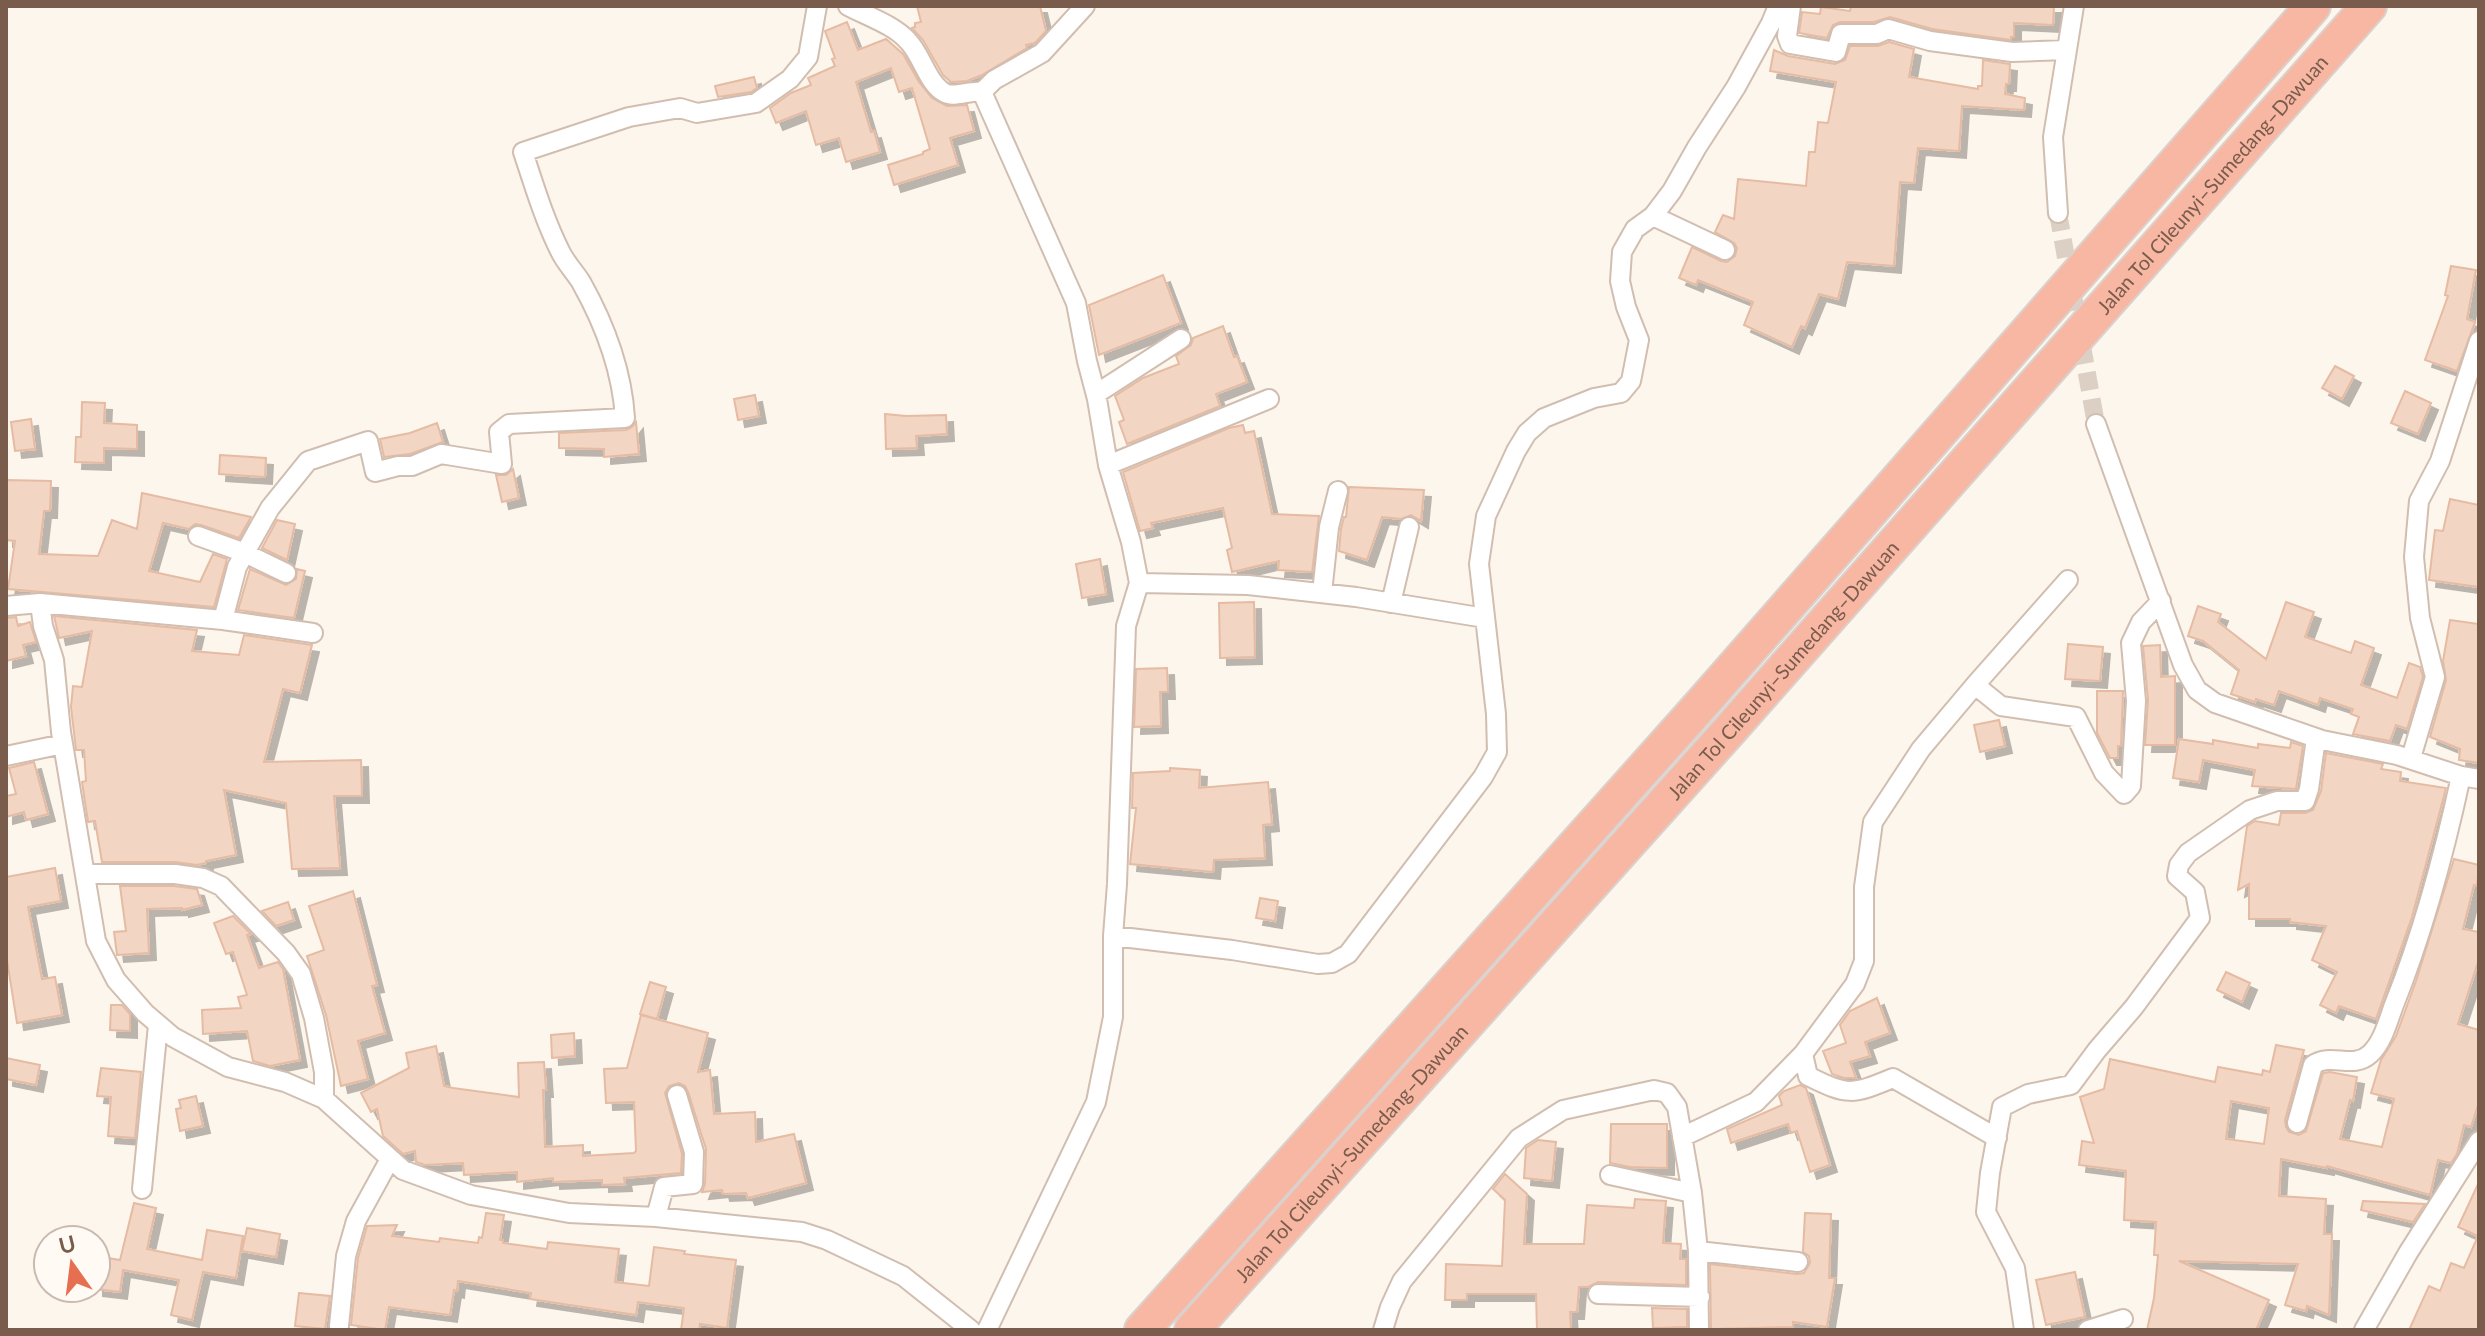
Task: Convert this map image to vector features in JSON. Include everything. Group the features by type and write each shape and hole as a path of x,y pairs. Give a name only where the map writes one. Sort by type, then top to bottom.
{"highway":[{"name":"Jalan Tol Cileunyi–Sumedang–Dawuan","path":"1142,1330 1699,707 2313,6"},
{"name":"Jalan Tol Cileunyi–Sumedang–Dawuan","path":"1192,1330 1728,732 2369,6"}],"street":[{"path":"223,620 237,567 270,508 308,461 368,441 375,472 412,466 441,454 502,464 499,432 509,424 625,418 624,398 608,340 579,279 561,254 544,216 523,152 629,117 680,108 697,113 756,103 790,79 808,57 817,6"},
{"path":"848,6 903,36 944,92 950,95 982,92"},
{"path":"1113,936 1318,964 1332,963 1348,954 1483,777 1497,752 1496,714 1479,564 1486,516 1527,433 1544,418 1594,398 1621,393 1631,381 1639,340 1620,281 1622,252 1635,229 1653,216 1672,191 1736,87 1778,6"},
{"path":"1791,6 1787,36 1790,44 1836,52 1841,34 1877,34 1888,29 1930,41 2012,52 2066,50"},
{"path":"2058,213 2053,137 2074,6"},
{"path":"982,92 994,80 1042,53 1077,9"},
{"path":"982,92 1076,303 1108,465 1131,542 1139,583 1126,626 1113,936 1113,1017 1096,1102 987,1330"},
{"path":"1653,216 1725,250"},
{"path":"1096,394 1181,339"},
{"path":"2411,758 2435,677 2420,618 2414,557 2419,501 2440,461 2479,341"},
{"path":"1108,465 1269,399"},
{"path":"2096,424 2183,665 2197,690 2215,703 2316,738 2411,758 2470,777 2414,956 2379,1043 2372,1053 2357,1061 2331,1058 2313,1065 2297,1123"},
{"path":"1322,593 1329,527 1338,491"},
{"path":"1391,603 1409,527"},
{"path":"198,536 245,553 286,573"},
{"path":"1682,1137 1756,1102 1803,1054 1855,984 1864,961 1864,887 1873,822 1921,749 2068,580"},
{"path":"1139,583 1248,585 1485,618"},
{"path":"1975,685 2001,706 2076,717 2104,773 2124,794 2131,786 2136,701 2131,643 2141,622 2161,601"},
{"path":"40,603 43,626 54,660 63,744 96,941 116,980 173,1037 228,1067 285,1082 324,1099 403,1170 471,1195 569,1213 656,1217 802,1232 827,1240 903,1276 971,1330"},
{"path":"6,606 40,603 223,620 313,633"},
{"path":"2024,1330 2015,1268 1986,1212 2002,1107 2028,1094 2071,1085 2200,918 2195,892 2177,876 2179,865 2188,853 2250,810 2277,801 2305,801 2316,738"},
{"path":"6,756 63,744"},
{"path":"85,874 175,874 203,878 221,886 286,953 301,974 324,1072 324,1099"},
{"path":"142,1189 158,1025"},
{"path":"1803,1054 1808,1076 1832,1088 1845,1092 1868,1089 1893,1078 1997,1138"},
{"path":"1383,1330 1402,1281 1519,1138 1563,1110 1654,1090 1667,1093 1677,1107 1692,1193 1698,1251 1699,1330"},
{"path":"656,1217 664,1187 693,1184 694,1152 677,1095"},
{"path":"2364,1330 2408,1253 2479,1141"},
{"path":"339,1326 346,1256 356,1221 390,1159"},
{"path":"1610,1175 1692,1193"},
{"path":"1698,1251 1798,1262"},
{"path":"1598,1294 1700,1297"},
{"path":"2088,1330 2123,1319"}],"building":[{"path":"917,6 1040,6 1046,31 1035,43 1026,45 1027,48 982,75 967,81 951,82 912,28 915,23 921,22"},
{"path":"1851,6 2054,6 2053,25 2014,23 2014,37 2011,40 1932,29 1890,17 1874,22 1840,22 1833,25 1827,38 1799,33 1802,12 1820,14 1821,7 1850,11"},
{"path":"847,22 858,50 886,39 903,54 932,98 947,106 967,105 974,131 950,138 958,165 894,185 888,165 930,149 912,88 899,92 891,68 856,82 880,152 846,162 839,138 816,145 806,111 776,123 770,108 791,93 811,85 808,78 835,66 825,31"},
{"path":"1889,42 1914,49 1909,77 1978,89 1982,86 1983,60 2010,64 2005,94 2025,98 2024,110 1962,106 1959,151 1918,148 1914,183 1900,182 1894,266 1847,262 1838,299 1819,294 1805,328 1801,326 1792,347 1744,325 1753,302 1698,280 1696,285 1679,278 1692,247 1721,261 1727,262 1735,256 1737,248 1734,243 1715,232 1723,215 1734,219 1738,179 1806,186 1809,152 1815,152 1818,122 1828,123 1836,82 1770,71 1774,50 1788,56 1835,64 1845,60 1850,46 1878,46"},
{"path":"754,77 757,88 751,92 718,97 715,86"},
{"path":"2451,266 2476,270 2467,319 2475,322 2457,371 2425,360 2448,296 2445,295"},
{"path":"1163,275 1181,323 1099,355 1089,305"},
{"path":"1223,326 1247,382 1216,394 1220,406 1127,444 1119,422 1124,420 1115,396 1143,378 1179,364 1176,356 1191,345 1193,338"},
{"path":"2335,366 2354,376 2342,399 2322,388"},
{"path":"2405,391 2431,403 2418,434 2391,423"},
{"path":"755,395 759,416 738,420 734,399"},
{"path":"82,402 105,403 104,423 137,425 137,449 104,448 104,463 75,462 76,437 81,437"},
{"path":"885,414 946,415 947,434 916,436 917,448 886,449"},
{"path":"31,419 35,449 15,451 11,422"},
{"path":"636,422 639,454 604,457 604,449 559,448 559,433 626,430"},
{"path":"437,423 443,442 410,454 384,457 380,439"},
{"path":"1243,425 1245,433 1254,431 1272,514 1319,516 1312,572 1278,570 1279,561 1232,572 1227,550 1232,548 1223,508 1151,523 1153,528 1140,531 1123,472"},
{"path":"220,455 266,458 265,477 219,474"},
{"path":"513,469 519,498 502,502 496,475 506,475"},
{"path":"6,480 51,481 50,511 44,511 39,554 98,556 112,520 137,529 142,493 251,517 239,538 201,525 195,524 189,529 163,523 149,571 200,582 213,554 227,559 214,607 8,589 15,541 6,540"},
{"path":"1349,487 1424,490 1421,521 1411,515 1401,519 1382,517 1367,560 1339,551"},
{"path":"2450,499 2479,505 2479,587 2429,580 2435,530 2443,531"},
{"path":"277,520 295,524 287,560 262,548"},
{"path":"1100,559 1106,594 1082,598 1076,564"},
{"path":"250,569 286,585 296,579 297,569 305,571 294,618 238,610"},
{"path":"1254,602 1255,657 1220,658 1219,603"},
{"path":"2286,602 2314,612 2305,637 2351,653 2355,641 2374,648 2361,685 2397,698 2409,663 2420,667 2423,677 2407,729 2396,725 2390,741 2353,734 2359,717 2351,714 2353,709 2320,698 2318,705 2279,691 2274,705 2231,694 2239,670 2203,641 2188,636 2198,606 2221,614 2218,622 2266,659"},
{"path":"54,616 197,630 192,651 239,655 244,635 312,645 300,693 283,689 264,762 361,760 362,796 334,796 340,868 292,869 286,803 224,790 236,855 197,865 102,862 95,821 88,822 82,782 86,781 84,750 76,750 71,707 73,686 82,687 92,631 59,638"},
{"path":"16,617 18,626 30,622 36,642 23,645 26,656 6,661 6,618"},
{"path":"2450,620 2479,624 2479,763 2459,760 2460,749 2430,737 2446,680 2443,661"},
{"path":"2068,644 2103,647 2100,681 2065,679"},
{"path":"2160,645 2161,677 2175,676 2175,745 2145,745 2148,700 2143,646"},
{"path":"1167,668 1168,692 1160,692 1161,726 1134,727 1136,669"},
{"path":"2097,691 2123,691 2118,758 2110,758 2097,733"},
{"path":"1999,720 2005,746 1980,752 1974,725"},
{"path":"2179,739 2213,744 2213,740 2258,748 2258,744 2290,748 2291,742 2303,746 2296,789 2252,786 2255,770 2203,760 2199,782 2173,778"},
{"path":"2326,753 2383,764 2381,769 2401,772 2400,781 2446,788 2412,917 2376,1019 2339,1006 2336,1013 2320,1005 2337,972 2312,960 2326,926 2290,922 2290,919 2249,919 2249,884 2238,890 2247,826 2255,821 2279,825 2281,813 2313,810 2321,791"},
{"path":"34,762 48,814 26,820 24,812 6,817 6,796 16,794 9,768"},
{"path":"1170,768 1200,770 1199,788 1268,782 1272,824 1263,825 1265,858 1214,860 1213,872 1130,864 1136,808 1132,808 1133,773 1170,771"},
{"path":"2454,859 2479,865 2477,886 2474,885 2463,929 2479,932 2479,959 2458,1024 2479,1030 2479,1102 2471,1127 2464,1125 2457,1154 2451,1163 2438,1160 2430,1195 2327,1166 2281,1159 2279,1196 2326,1199 2324,1234 2332,1234 2329,1315 2307,1306 2306,1311 2285,1305 2298,1264 2179,1261 2269,1300 2256,1330 2147,1330 2158,1255 2154,1255 2156,1222 2124,1220 2126,1171 2079,1165 2082,1141 2094,1143 2080,1097 2104,1089 2110,1059 2215,1082 2218,1067 2262,1075 2263,1070 2270,1072 2276,1045 2304,1050 2285,1120 2289,1132 2299,1135 2306,1131 2323,1073 2330,1072 2357,1077 2353,1101 2350,1100 2340,1139 2382,1147 2394,1099 2371,1093 2381,1060 2396,1036","holes":["2231,1101 2269,1108 2264,1144 2226,1139"]},
{"path":"55,868 61,901 28,907 42,979 55,977 62,1015 17,1023 6,954 6,877"},
{"path":"120,886 197,889 202,905 182,910 147,909 149,953 117,955 114,932 126,931"},
{"path":"353,891 377,985 372,986 385,1033 358,1041 368,1079 341,1086 326,1015 307,956 324,950 309,906"},
{"path":"1260,898 1278,901 1275,921 1256,918"},
{"path":"288,902 294,920 276,926 262,911"},
{"path":"233,916 251,934 247,935 259,968 278,962 283,969 300,1060 270,1066 253,1061 247,1031 203,1034 202,1010 241,1008 238,997 247,995 233,952 226,954 214,923"},
{"path":"2226,972 2250,983 2242,1002 2217,990"},
{"path":"650,982 666,987 657,1019 640,1014"},
{"path":"1877,998 1890,1033 1865,1042 1870,1056 1850,1062 1856,1078 1832,1074 1823,1051 1846,1043 1840,1025 1850,1011"},
{"path":"111,1005 122,1005 130,1014 130,1031 110,1030"},
{"path":"641,1015 708,1033 698,1072 710,1070 714,1114 755,1112 756,1142 794,1134 806,1183 748,1198 746,1193 723,1194 722,1190 702,1192 706,1149 688,1092 679,1083 669,1086 665,1093 682,1154 681,1173 624,1178 625,1184 602,1185 602,1180 553,1182 553,1178 517,1182 517,1172 464,1175 463,1163 425,1165 416,1162 415,1151 403,1154 383,1136 377,1109 371,1112 361,1093 409,1068 406,1053 436,1046 444,1086 453,1088 519,1097 518,1063 544,1062 545,1147 583,1145 583,1156 634,1153 634,1102 606,1103 604,1069 627,1068"},
{"path":"574,1033 575,1056 552,1058 551,1035"},
{"path":"6,1058 40,1065 36,1085 6,1079"},
{"path":"101,1068 141,1072 135,1138 108,1136 111,1097 97,1096"},
{"path":"1800,1085 1806,1088 1830,1165 1810,1172 1797,1131 1791,1133 1788,1124 1731,1143 1727,1129 1782,1105 1779,1096"},
{"path":"196,1096 203,1126 180,1131 176,1109 181,1108 179,1100"},
{"path":"1611,1124 1667,1124 1667,1168 1610,1163"},
{"path":"1538,1140 1556,1142 1552,1181 1524,1178 1526,1148"},
{"path":"1505,1174 1527,1194 1524,1244 1584,1244 1587,1205 1634,1208 1635,1199 1666,1201 1663,1243 1681,1244 1680,1259 1686,1259 1686,1285 1598,1282 1579,1287 1577,1312 1570,1312 1571,1330 1537,1330 1536,1294 1467,1294 1467,1300 1445,1300 1446,1264 1502,1266 1505,1200 1493,1189"},
{"path":"2479,1182 2479,1330 2409,1330 2429,1286 2440,1291 2451,1263 2464,1268 2478,1236 2458,1227"},
{"path":"2363,1201 2425,1204 2413,1222 2361,1210"},
{"path":"134,1203 156,1208 147,1249 202,1260 207,1230 243,1236 236,1278 203,1272 192,1320 171,1315 179,1280 123,1270 120,1292 112,1291 112,1259 120,1260"},
{"path":"486,1213 504,1215 500,1240 503,1243 547,1249 548,1242 619,1249 615,1282 649,1286 654,1247 736,1260 727,1328 700,1324 699,1330 681,1330 684,1308 638,1302 636,1315 530,1299 531,1293 458,1281 450,1315 389,1307 385,1330 351,1325 358,1258 367,1226 397,1225 392,1236 478,1243 479,1237 482,1238"},
{"path":"1805,1213 1831,1214 1829,1278 1835,1278 1827,1327 1793,1322 1793,1327 1711,1329 1710,1264 1804,1273 1810,1263 1809,1256 1803,1252"},
{"path":"247,1228 280,1234 276,1257 242,1251"},
{"path":"2075,1272 2085,1317 2046,1325 2036,1280"},
{"path":"299,1293 330,1296 325,1329 295,1326"},
{"path":"1652,1308 1687,1309 1687,1327 1653,1328"}],"tunnel":[{"path":"2058,213 2096,424"}]}
